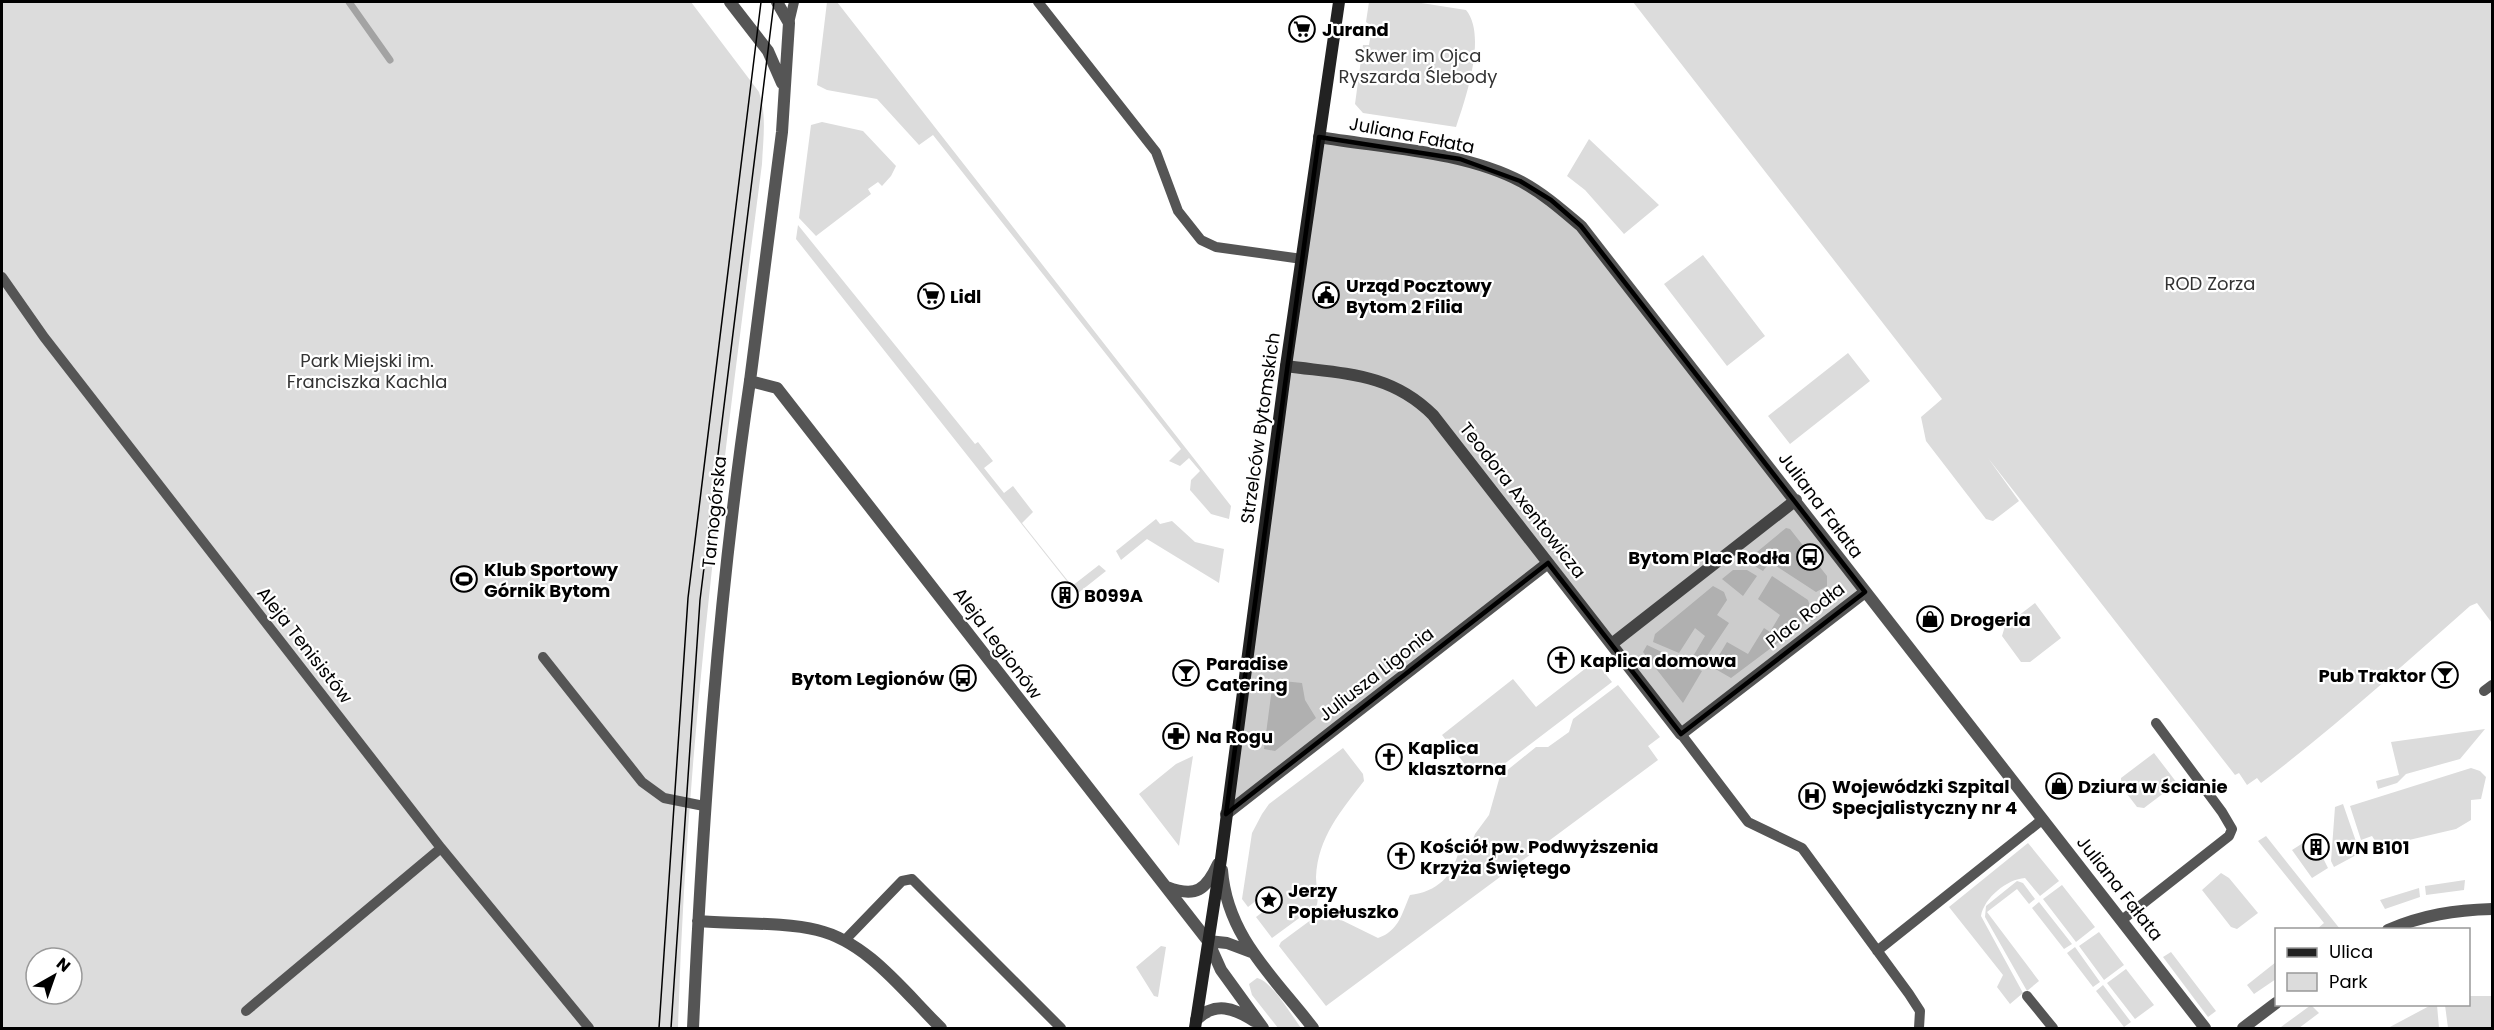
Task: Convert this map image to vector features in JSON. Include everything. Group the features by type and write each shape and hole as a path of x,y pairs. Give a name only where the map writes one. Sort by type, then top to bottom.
{"main road":[{"name":"Strzelców Bytomskich","path":"1195,1024 1221,859 1286,366 1339,2"}],"street":[{"path":"730,2 768,51 777,67 784,90"},
{"path":"777,2 789,23"},
{"name":"Tarnogórska","path":"693,1029 704,806 717,650 737,469 783,132 789,23"},
{"name":"Juliana Fałata","path":"1319,136 1460,159 1520,181 1551,200 1581,226 2205,1029"},
{"name":"Teodora Axentowicza","path":"1286,366 1384,381 1416,397 1433,415 1613,643 1681,734"},
{"name":"Aleja Legionów","path":"750,381 777,388 1208,941 1221,970 1263,1028"},
{"path":"1613,643 1796,501"},
{"name":"Juliusza Ligonia","path":"1226,814 1548,563"},
{"name":"Plac Rodła","path":"1681,734 1865,591"},
{"path":"1221,859 1224,895 1231,914 1251,952 1313,1029"},
{"name":"Strzelców Bytomskich","path":"1166,887 1188,892 1200,890 1210,882 1221,859"},
{"path":"2393,928 2413,919 2455,910 2493,909"},
{"path":"698,921 817,930 845,940 870,959 941,1029"},
{"path":"1208,941 1227,943 1251,952"},
{"path":"2243,1029 2275,1005"},
{"path":"1195,1024 1205,1011 1228,1008 1239,1012 1263,1028"}],"lane":[{"name":"Tarnogórska","path":"789,23 794,2"},
{"path":"1038,2 1156,152 1178,211 1201,240 1216,247 1302,259"},
{"name":"Aleja Tenisistów","path":"2,277 51,346 441,848 589,1029"},
{"path":"543,657 642,782 664,798 704,806"},
{"path":"2122,920 2229,836 2232,829 2156,723"},
{"path":"1681,734 1748,822 1802,849 1920,1011 1919,1029"},
{"path":"1877,951 2043,819"},
{"path":"246,1011 441,848"},
{"path":"845,940 902,881 912,879 1061,1029"},
{"path":"2027,996 2053,1029"}],"highlighted area":[{"path":"1319,137 1460,159 1520,181 1551,200 1581,226 1865,592 1681,734 1548,563 1226,814"}],"green space":[{"name":"Park Miejski im. Franciszka Kachla","path":"2,2 691,2 759,92 764,128 762,164 721,487 698,703 682,920 678,1028 2,1028"},
{"path":"827,2 837,2 1231,506 1229,519 1211,514 1190,490 1191,480 1200,471 1189,458 1180,466 1169,461 1181,449 933,135 919,145 877,99 827,90 817,85"},
{"name":"Skwer im Ojca Ryszarda Ślebody","path":"1369,2 1415,2 1466,10 1472,21 1475,50 1469,84 1456,127 1363,113 1355,104 1363,45 1369,45 1372,27 1366,22"},
{"name":"ROD Zorza","path":"1633,2 2492,2 2492,623 2477,603 2470,606 2315,741 2261,783 2257,778 2247,785 2239,773 2235,775 1988,458 2019,501 1993,521 1986,519 1926,441 1921,417 1942,399"},
{"path":"822,122 863,131 896,166 882,186 878,182 868,189 871,194 816,236 799,218 811,125"},
{"path":"1589,139 1659,205 1624,234 1585,190 1567,176"},
{"path":"798,225 975,444 978,442 993,461 984,468 1004,493 1013,486 1033,512 1022,523 1072,586 1099,565 1106,571 1077,594 796,239"},
{"path":"1703,255 1765,336 1727,366 1664,284"},
{"path":"1848,353 1870,381 1790,444 1768,416"},
{"path":"1156,519 1160,524 1172,521 1195,542 1224,549 1219,583 1147,539 1121,560 1116,551"},
{"path":"1786,528 1790,529 1827,576 1827,586 1816,592 1770,562 1763,571 1746,561"},
{"path":"1733,570 1747,570 1757,576 1743,596 1722,579"},
{"path":"1772,576 1808,600 1812,613 1807,621 1731,678 1712,667 1727,642 1748,654 1764,628 1770,632 1780,615 1758,599"},
{"path":"1713,586 1724,592 1727,600 1717,615 1729,623 1703,662 1692,658 1705,636 1695,628 1679,653 1653,642 1655,634"},
{"path":"2035,603 2061,638 2030,662 2021,662 2002,636 2005,626"},
{"path":"1647,645 1702,671 1683,703 1643,652"},
{"path":"1595,661 1612,682 1495,771 1485,769 1471,772 1442,735 1513,679 1536,707"},
{"path":"1273,680 1302,683 1305,700 1316,718 1275,751 1264,749"},
{"path":"1618,685 1660,737 1648,746 1658,760 1326,1006 1279,946 1281,942 1323,911 1378,938 1391,931 1399,921 1410,895 1436,886 1453,868 1459,850 1469,851 1475,834 1489,815 1500,776 1536,747 1548,747 1569,732 1573,719"},
{"path":"2485,729 2460,759 2406,774 2397,783 2378,789 2376,781 2399,775 2391,742"},
{"path":"1343,748 1363,774 1364,781 1332,825 1321,849 1316,877 1317,905 1272,938 1256,917 1280,899 1272,888 1248,907 1242,899 1252,833 1269,804"},
{"path":"2154,753 2177,783 2144,808 2137,807 2121,786 2121,778"},
{"path":"1193,756 1179,846 1139,794 1176,764"},
{"path":"2471,768 2480,771 2486,777 2481,799 2471,800 2471,820 2456,829 2379,847 2372,836 2361,840 2350,806"},
{"path":"2343,804 2360,853 2334,867 2331,861 2335,807"},
{"path":"2266,836 2339,928 2318,928 2324,923 2258,841"},
{"path":"2028,843 2059,881 2040,896 2025,878 2011,882 1991,896 1981,916 2023,993 2010,1004 1997,987 2003,975 1949,907"},
{"path":"2303,843 2311,859 2321,854 2328,868 2312,878 2292,850"},
{"path":"2221,873 2229,878 2258,913 2237,929 2231,927 2202,890"},
{"path":"2465,880 2464,890 2426,895 2425,886"},
{"path":"2017,881 2023,883 2035,899 2029,904 2017,889 1987,912 2039,981 2027,991 1985,917 1986,906"},
{"path":"2062,885 2095,927 2076,942 2043,899"},
{"path":"2419,888 2420,897 2385,909 2380,900"},
{"path":"2039,902 2072,944 2064,949 2032,908"},
{"path":"2099,932 2124,965 2104,980 2079,946"},
{"path":"1161,946 1166,947 1158,997 1154,996 1136,967"},
{"path":"2075,947 2100,982 2093,987 2067,953"},
{"path":"2171,952 2216,1011 2208,1017 2163,957"},
{"path":"2275,963 2275,980 2254,994 2247,985"},
{"path":"2126,969 2154,1005 2135,1019 2107,983"},
{"path":"1257,978 1269,985 1301,1028 1278,1028 1252,995 1249,984"},
{"path":"2103,985 2131,1022 2124,1027 2096,991"},
{"path":"2470,996 2492,996 2492,1028 2448,1028 2445,1006 2470,1006"},
{"path":"2310,1006 2319,1013 2299,1028 2281,1027"},
{"path":"2429,1006 2437,1006 2439,1028 2388,1028"}],"waterway":[{"path":"349,2 390,60"}],"tram line":[{"path":"659,1028 688,598 761,2"},
{"path":"671,1028 700,600 774,2"}],"place":[{"name":"Jurand","path":"1302,29"},
{"name":"Urząd Pocztowy Bytom 2 Filia","path":"1326,295"},
{"name":"Lidl","path":"931,296"},
{"name":"Bytom Plac Rodła","path":"1810,557"},
{"name":"Klub Sportowy Górnik Bytom","path":"464,579"},
{"name":"B099A","path":"1065,595"},
{"name":"Drogeria","path":"1930,619"},
{"name":"Kaplica domowa","path":"1561,660"},
{"name":"Paradise Catering","path":"1186,673"},
{"name":"Pub Traktor","path":"2445,675"},
{"name":"Bytom Legionów","path":"963,678"},
{"name":"Na Rogu","path":"1176,736"},
{"name":"Kaplica klasztorna","path":"1389,757"},
{"name":"Dziura w ścianie","path":"2059,786"},
{"name":"Wojewódzki Szpital Specjalistyczny nr 4","path":"1812,796"},
{"name":"WN B101","path":"2316,847"},
{"name":"Kościół pw. Podwyższenia Krzyża Świętego","path":"1401,856"},
{"name":"Jerzy Popiełuszko","path":"1269,900"}]}
